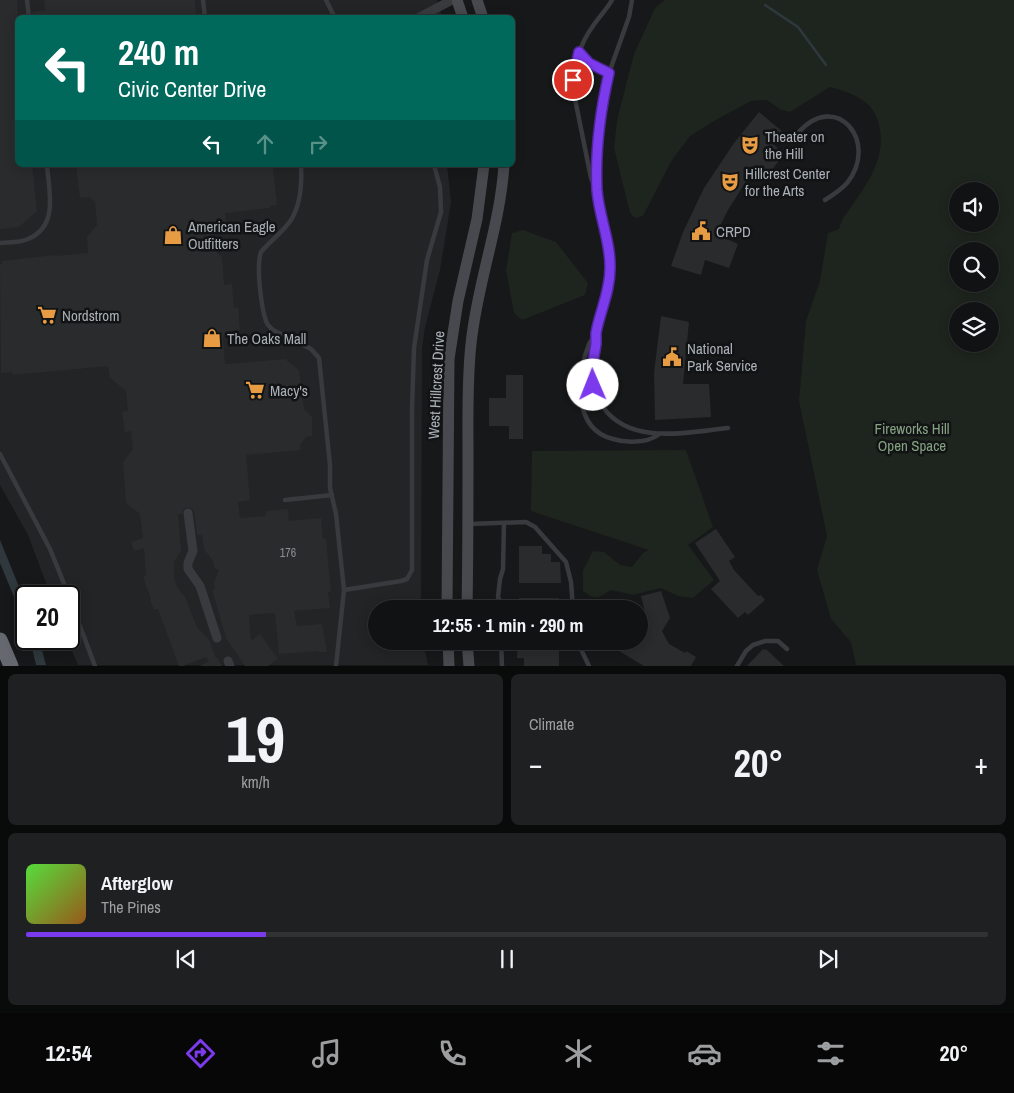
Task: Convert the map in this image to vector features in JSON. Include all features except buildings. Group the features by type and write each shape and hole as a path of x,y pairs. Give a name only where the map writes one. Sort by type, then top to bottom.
{"highway":[{"path":"0,640 11,666"},
{"path":"0,661 2,666"}],"main road":[{"path":"457,0 462,15"},
{"path":"477,0 482,15"},
{"name":"West Hillcrest Drive","path":"447,600 449,359 458,301 477,219 484,167"},
{"path":"467,600 471,342 476,312 498,220 504,167"},
{"path":"448,650 449,666"},
{"path":"468,650 469,666"}],"street":[{"path":"424,15 452,0"},
{"path":"188,513 193,552 188,563 188,569 200,586 217,638"}],"lane":[{"path":"27,0 29,15"},
{"path":"204,0 205,15"},
{"path":"326,0 334,15"},
{"path":"612,0 592,27 579,52 574,70 574,94 608,241 610,270 608,290 596,334 591,376 598,400 606,412 617,422 628,428 658,435 728,428"},
{"path":"597,191 596,143 609,73 629,17 632,0"},
{"path":"579,52 589,63 609,73"},
{"path":"798,133 810,123 826,117 835,117 844,120 856,134 858,158 852,175 840,189 825,200"},
{"path":"0,243 29,239 47,223 51,206 47,167"},
{"path":"301,167 300,190 295,212 261,252 260,281 265,320 268,326 311,349 319,358 332,495 336,514 344,590 336,666"},
{"path":"344,590 401,581 407,579 412,570 414,354 427,260 441,212 440,187 435,167"},
{"path":"596,334 590,343 580,384 584,415 590,424 603,436 621,441 653,438 658,435"},
{"path":"0,454 42,533 64,585"},
{"path":"285,500 332,495"},
{"path":"468,524 526,522 531,524 566,562 571,582 572,600"},
{"path":"500,600 498,597 500,579 503,569 504,523"},
{"path":"80,626 95,666"},
{"path":"737,666 752,645 765,640 778,641 788,649"},
{"path":"501,650 502,666"},
{"path":"581,650 589,666"}],"shaded area":[{"name":"The Oaks Mall","path":"0,0 437,0 441,15 15,15 15,167 447,167 451,202 440,270 425,327 422,349 421,600 368,600 368,650 425,650 428,665 78,665 72,650 80,650 80,585 47,585 28,535 0,485"},
{"path":"0,540 18,585 15,585 15,599 0,563"},
{"path":"33,650 42,650 46,665 36,665"}],"green space":[{"name":"Fireworks Hill Open Space","path":"665,0 1014,0 1014,665 856,665 851,642 831,619 817,570 827,536 799,401 806,321 820,281 828,233 839,229 842,220 869,180 878,159 881,133 876,116 871,108 861,99 830,87 790,112 781,110 767,100 751,101 690,136 672,160 643,216 635,218 630,213 614,148 617,120 634,54 655,8"},
{"path":"523,230 556,242 588,283 585,295 522,320 514,313 506,270 512,233"},
{"path":"686,450 713,527 688,545 714,580 693,598 678,596 661,588 633,595 611,590 597,597 587,594 583,591 583,570 593,551 604,552 620,565 632,567 643,553 649,550 531,511 532,451"}],"waterway":[{"path":"765,5 798,27 826,65"}],"place":[{"name":"Theater on the Hill","path":"750,145"},
{"name":"Hillcrest Center for the Arts","path":"730,182"},
{"name":"CRPD","path":"701,231"},
{"name":"American Eagle Outfitters","path":"173,235"},
{"name":"Nordstrom","path":"47,315"},
{"name":"The Oaks Mall","path":"212,338"},
{"name":"National Park Service","path":"672,357"},
{"name":"Macy's","path":"255,390"}],"route":[{"path":"573,80 579,52 589,63 609,73 596,143 596,158 597,191 608,241 610,270 608,290 596,334 591,376 593,385"}]}
